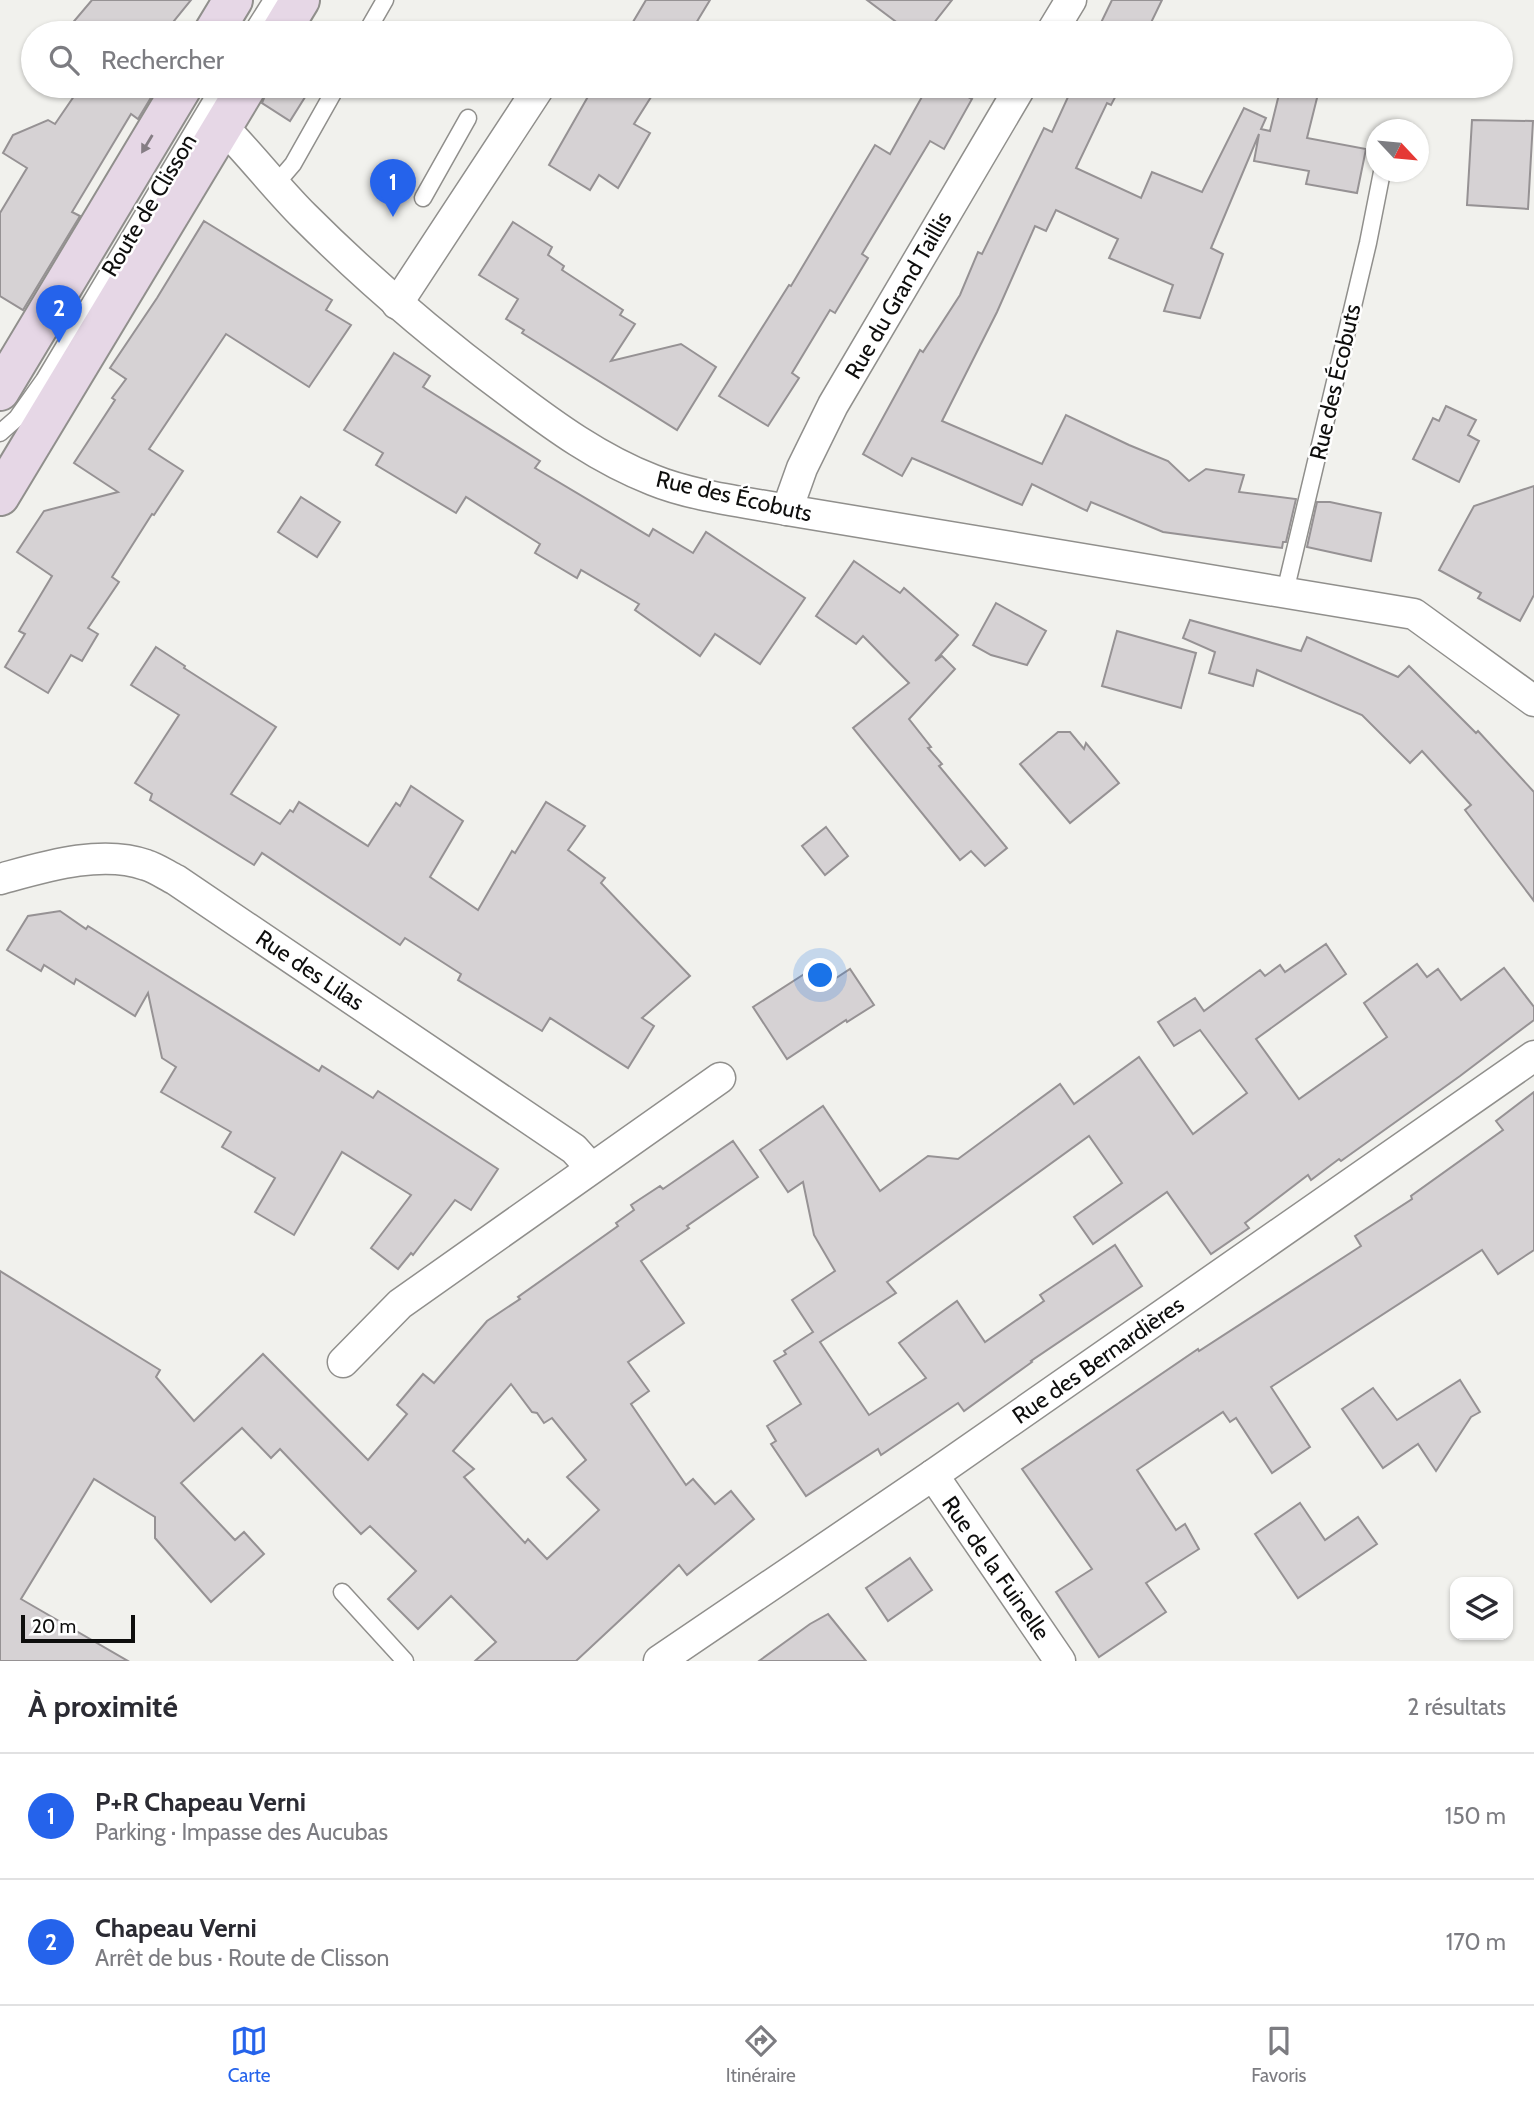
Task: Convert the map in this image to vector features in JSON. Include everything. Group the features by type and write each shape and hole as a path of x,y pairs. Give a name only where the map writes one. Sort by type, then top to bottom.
{"main road":[{"path":"220,21 233,0"},
{"path":"287,21 300,0"},
{"name":"Route de Clisson","path":"0,391 201,102"},
{"name":"Route de Clisson","path":"0,496 11,442 201,102"}],"street":[{"path":"1058,21 1071,0"},
{"path":"397,304 532,98"},
{"name":"Rue du Grand Taillis","path":"787,510 802,467 833,405 1014,98"},
{"name":"Rue des Écobuts","path":"201,102 304,216 397,304 448,347 551,424 607,459 655,481 787,510 1414,614 1534,701"},
{"name":"Rue des Lilas","path":"0,879 54,864 87,860 118,858 146,865 176,880 574,1149 591,1168"},
{"name":"Rue des Bernardières","path":"659,1661 933,1475 1534,1056"},
{"path":"343,1362 400,1304 720,1078"},
{"name":"Rue de la Fuinelle","path":"933,1475 1060,1661"}],"lane":[{"path":"259,21 272,0"},
{"path":"373,21 385,0"},
{"path":"275,185 293,164 330,98"},
{"path":"423,198 468,118"},
{"name":"Rue des Écobuts","path":"1285,592 1380,182"},
{"path":"342,1592 405,1661"}],"building":[{"path":"92,0 191,0 174,21 74,21"},
{"path":"646,0 710,0 697,21 634,21"},
{"path":"867,0 952,0 935,21 895,21"},
{"path":"1112,0 1162,0 1152,21 1102,21"},
{"path":"73,98 151,98 138,119 131,114 72,212 80,216 23,310 0,296 0,213 27,168 3,153 13,135 48,120 55,124"},
{"path":"264,98 304,98 290,121 262,103"},
{"path":"587,98 650,98 634,124 650,133 618,188 599,175 590,190 549,165"},
{"path":"921,98 972,99 944,149 930,141 862,254 868,258 835,313 830,310 792,373 799,378 768,426 719,396 789,285 791,286 875,145 890,154"},
{"path":"1068,98 1115,98 1111,105 1107,103 1076,168 1141,198 1152,172 1202,192 1244,108 1266,118 1261,129 1270,131 1278,98 1317,98 1307,138 1366,149 1357,193 1306,184 1309,171 1254,161 1259,134 1211,248 1223,254 1200,318 1164,311 1173,285 1109,258 1118,239 1056,210 1046,231 1035,226 997,312 942,421 1042,464 1066,415 1168,461 1189,481 1206,469 1244,475 1239,492 1296,499 1286,542 1283,542 1282,548 1163,532 1091,502 1087,511 1032,484 1022,505 912,458 902,476 863,454 920,350 923,352 960,295 978,252 982,254 1044,128 1052,132"},
{"path":"1472,120 1533,121 1528,209 1467,205"},
{"path":"204,221 332,300 326,310 351,325 309,387 226,334 149,449 183,471 112,577 119,582 88,628 98,634 82,661 71,655 48,693 5,667 25,634 19,631 52,576 17,552 44,511 118,492 74,463 126,379 110,368"},
{"path":"513,222 552,247 548,255 564,266 562,270 623,310 620,315 635,324 611,361 681,344 716,367 677,430 522,333 524,330 506,319 518,299 479,275"},
{"path":"394,353 430,376 423,387 540,461 535,468 649,536 653,529 693,553 706,532 805,598 760,664 715,634 700,656 635,610 639,604 581,570 577,578 535,553 540,544 466,497 456,513 376,465 383,453 344,430"},
{"path":"1446,406 1476,420 1468,435 1479,441 1459,482 1413,459 1433,418 1439,421"},
{"path":"1534,486 1534,595 1520,621 1478,598 1481,593 1439,570 1474,506"},
{"path":"301,497 340,522 317,557 278,532"},
{"path":"1317,502 1330,502 1381,513 1371,561 1307,547"},
{"path":"854,561 900,593 904,588 958,635 935,661 942,656 955,669 909,719 942,764 939,766 1007,848 985,866 971,851 960,860 853,728 909,683 863,636 856,644 816,616"},
{"path":"996,603 1046,631 1027,665 991,655 973,645"},
{"path":"1190,620 1301,651 1307,637 1398,677 1409,666 1476,733 1478,731 1534,792 1534,901 1465,810 1471,805 1422,751 1410,763 1362,715 1257,670 1253,686 1209,673 1215,652 1183,638"},
{"path":"1117,631 1196,653 1181,708 1102,686"},
{"path":"156,647 276,727 231,794 280,824 299,802 368,846 396,803 400,806 411,786 463,821 430,877 478,910 512,851 515,853 546,802 585,826 568,850 605,878 601,883 690,976 642,1018 654,1026 628,1068 550,1018 542,1031 458,980 461,974 405,938 400,945 262,853 254,865 150,800 152,794 135,783 179,715 131,685"},
{"path":"1058,732 1070,732 1084,749 1086,743 1119,783 1070,823 1020,764"},
{"path":"826,827 848,856 825,875 802,846"},
{"path":"60,911 319,1071 322,1066 373,1098 378,1091 498,1169 471,1210 455,1200 413,1255 411,1253 398,1269 371,1248 411,1195 342,1152 294,1235 255,1212 275,1178 222,1147 231,1132 161,1092 176,1067 162,1058 148,993 135,1016 76,979 74,984 44,965 41,971 7,950 28,916"},
{"path":"1326,944 1346,974 1256,1039 1299,1099 1387,1037 1364,1003 1417,964 1427,977 1438,969 1461,1000 1504,968 1534,1007 1534,1020 1341,1161 1339,1159 1311,1180 1308,1175 1245,1223 1249,1228 1211,1254 1167,1192 1093,1244 1074,1217 1122,1183 1089,1136 887,1282 896,1293 820,1342 869,1415 926,1378 899,1343 957,1301 985,1342 1044,1301 1040,1295 1115,1245 1142,1286 1031,1361 964,1411 958,1403 881,1455 878,1449 806,1496 771,1444 776,1441 767,1426 801,1404 774,1361 813,1332 792,1300 835,1271 814,1235 803,1182 788,1192 760,1150 823,1106 880,1191 928,1156 958,1159 1060,1084 1074,1104 1139,1057 1193,1134 1247,1093 1200,1030 1174,1046 1158,1022 1195,998 1204,1011 1260,970 1265,976 1280,965 1285,972"},
{"path":"812,969 824,986 850,969 874,1005 787,1059 753,1007"},
{"path":"1534,1092 1534,1250 1498,1274 1482,1250 1271,1387 1310,1447 1272,1473 1236,1418 1230,1422 1223,1412 1137,1470 1176,1530 1185,1524 1199,1549 1146,1583 1166,1612 1099,1657 1056,1592 1092,1569 1022,1469 1198,1349 1199,1351 1361,1246 1355,1236 1412,1199 1411,1196 1503,1130 1496,1121"},
{"path":"733,1141 758,1177 641,1261 684,1323 628,1362 649,1391 631,1404 686,1485 693,1479 715,1504 731,1491 754,1519 687,1575 679,1565 576,1661 475,1661 496,1642 451,1596 418,1629 388,1599 416,1571 370,1526 361,1534 280,1449 271,1458 242,1428 181,1483 235,1540 244,1532 264,1554 211,1602 155,1538 155,1517 94,1479 21,1599 128,1661 0,1661 0,1271 160,1370 156,1377 194,1421 263,1354 368,1460 407,1414 397,1405 423,1374 434,1383 487,1321 618,1226 616,1223 634,1210 631,1205 660,1186 663,1189","holes":["511,1384 532,1412 537,1413 544,1423 552,1418 586,1460 567,1477 599,1510 547,1559 528,1539 525,1543 464,1477 474,1469 453,1451"]},
{"path":"1460,1380 1480,1412 1471,1417 1436,1471 1418,1444 1383,1468 1342,1409 1373,1388 1397,1420"},
{"path":"1300,1503 1325,1540 1358,1517 1377,1544 1298,1598 1255,1534"},
{"path":"910,1558 932,1590 888,1621 866,1588"},
{"path":"828,1614 866,1661 759,1661 810,1624"}],"place":[{"name":"P+R Chapeau Verni","path":"393,217"},
{"name":"Chapeau Verni","path":"59,343"}]}
